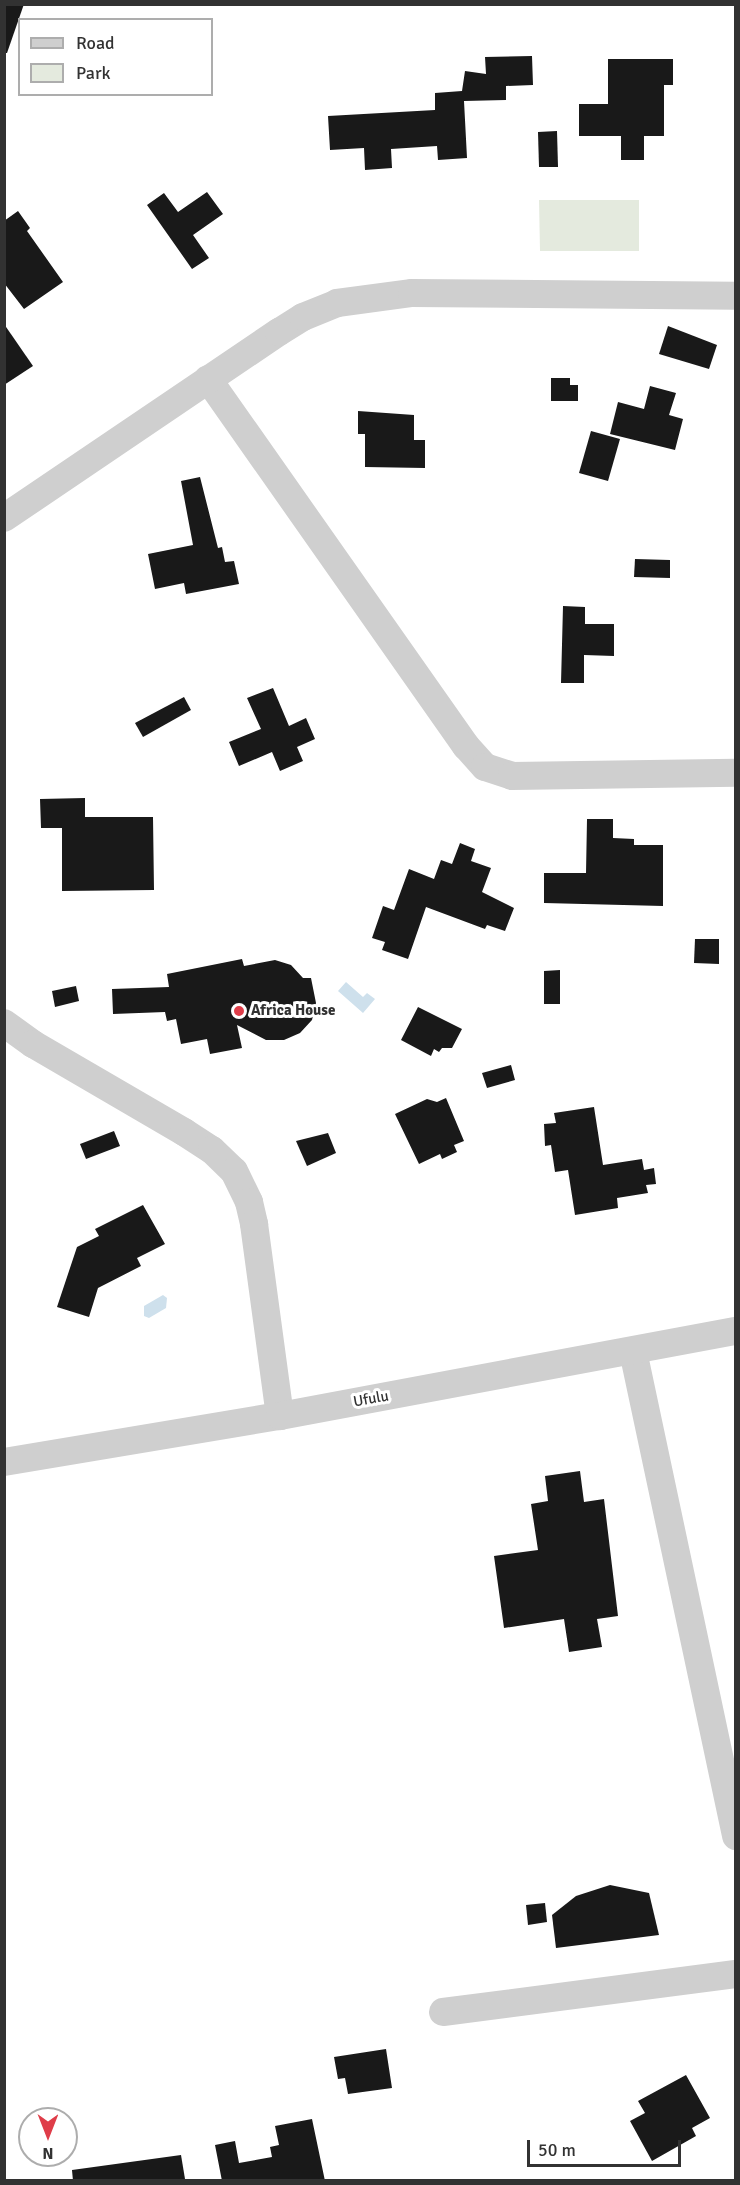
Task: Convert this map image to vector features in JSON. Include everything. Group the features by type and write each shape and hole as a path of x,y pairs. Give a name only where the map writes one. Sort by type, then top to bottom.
{"street":[{"path":"4,518 303,317 337,303 412,293 735,296"},
{"path":"208,379 459,736 485,767 512,776 735,773"},
{"path":"4,1023 33,1044 193,1138 234,1171 249,1202 254,1224 280,1416"},
{"name":"Ufulu","path":"4,1462 280,1416 735,1331"},
{"path":"633,1351 735,1836"},
{"path":"443,2012 735,1974"}],"green space":[{"path":"539,200 639,200 639,251 540,251"}],"water":[{"path":"346,982 363,997 367,993 375,999 363,1013 338,991"},
{"path":"163,1295 167,1298 166,1308 149,1318 144,1316 144,1306"}],"building":[{"path":"4,4 24,4 7,53 4,53"},
{"path":"532,56 533,85 506,86 506,100 464,101 467,158 438,160 437,146 391,149 392,168 365,170 364,148 330,150 328,116 435,110 435,93 462,91 465,71 486,74 485,57"},
{"path":"608,59 673,59 673,85 664,85 664,136 644,136 644,160 621,160 621,136 579,136 579,104 608,104"},
{"path":"557,131 558,167 539,167 538,132"},
{"path":"207,192 223,214 193,235 209,258 192,269 147,205 164,193 178,212"},
{"path":"18,211 30,228 27,231 63,282 24,309 4,283 4,221"},
{"path":"4,324 33,366 4,385"},
{"path":"668,326 717,345 709,369 659,354"},
{"path":"551,378 570,378 570,385 578,385 578,401 551,401"},
{"path":"650,386 676,393 669,415 683,419 675,450 610,434 618,402 644,409"},
{"path":"358,411 414,415 414,440 425,440 425,468 365,467 365,434 358,434"},
{"path":"591,431 620,439 608,481 579,473"},
{"path":"200,477 218,548 222,547 225,562 234,561 239,584 186,594 184,583 155,589 148,554 193,545 181,481"},
{"path":"635,559 670,560 670,578 634,577"},
{"path":"563,606 585,607 585,624 614,624 614,656 584,655 584,683 561,683"},
{"path":"273,688 289,726 306,718 315,739 297,747 303,761 280,771 272,752 239,766 229,742 261,729 247,698"},
{"path":"184,697 191,710 143,737 135,723"},
{"path":"85,798 85,817 153,817 154,890 62,891 62,828 41,828 40,799"},
{"path":"587,819 613,819 613,838 634,839 634,845 663,845 663,906 544,903 544,873 586,873"},
{"path":"460,843 475,849 471,861 491,868 482,892 514,908 505,931 487,925 485,929 426,907 408,959 382,950 385,942 372,938 383,906 394,910 409,869 434,879 441,860 452,864"},
{"path":"695,939 719,939 719,964 694,963"},
{"name":"Africa House","path":"242,959 244,966 275,960 291,965 303,978 311,978 316,1003 312,1020 300,1033 284,1040 266,1040 237,1025 242,1048 210,1054 207,1039 181,1044 176,1019 167,1021 165,1012 113,1014 112,989 169,987 167,974"},
{"path":"560,970 560,1004 544,1004 544,971"},
{"path":"76,986 79,1001 55,1007 52,991"},
{"path":"418,1007 462,1029 452,1048 442,1048 439,1052 434,1049 431,1056 401,1040"},
{"path":"511,1065 515,1080 487,1088 482,1073"},
{"path":"446,1098 464,1141 454,1145 457,1152 442,1159 440,1154 419,1164 395,1114 427,1099 437,1102"},
{"path":"594,1107 603,1165 642,1159 644,1170 654,1168 656,1184 646,1185 648,1193 617,1198 618,1208 575,1215 568,1170 555,1172 551,1145 545,1146 544,1124 556,1123 554,1113"},
{"path":"114,1131 120,1146 86,1159 80,1144"},
{"path":"328,1133 336,1153 307,1166 296,1141"},
{"path":"143,1205 165,1244 137,1258 141,1266 98,1288 89,1317 57,1307 77,1247 99,1236 95,1229"},
{"path":"580,1471 584,1502 604,1499 618,1616 597,1619 602,1647 569,1652 564,1619 504,1628 494,1556 538,1550 531,1504 548,1501 545,1476"},
{"path":"610,1885 649,1893 659,1935 556,1948 552,1915 576,1896"},
{"path":"545,1903 547,1922 528,1925 526,1905"},
{"path":"386,2049 392,2088 348,2094 345,2078 338,2079 334,2057"},
{"path":"686,2075 710,2118 692,2128 696,2136 652,2161 630,2121 645,2113 638,2101"},
{"path":"312,2119 325,2181 222,2181 215,2145 235,2141 239,2163 272,2157 270,2147 279,2145 275,2126"},
{"path":"181,2155 185,2179 73,2181 72,2170"}],"place":[{"name":"Africa House","path":"239,1011"}]}
